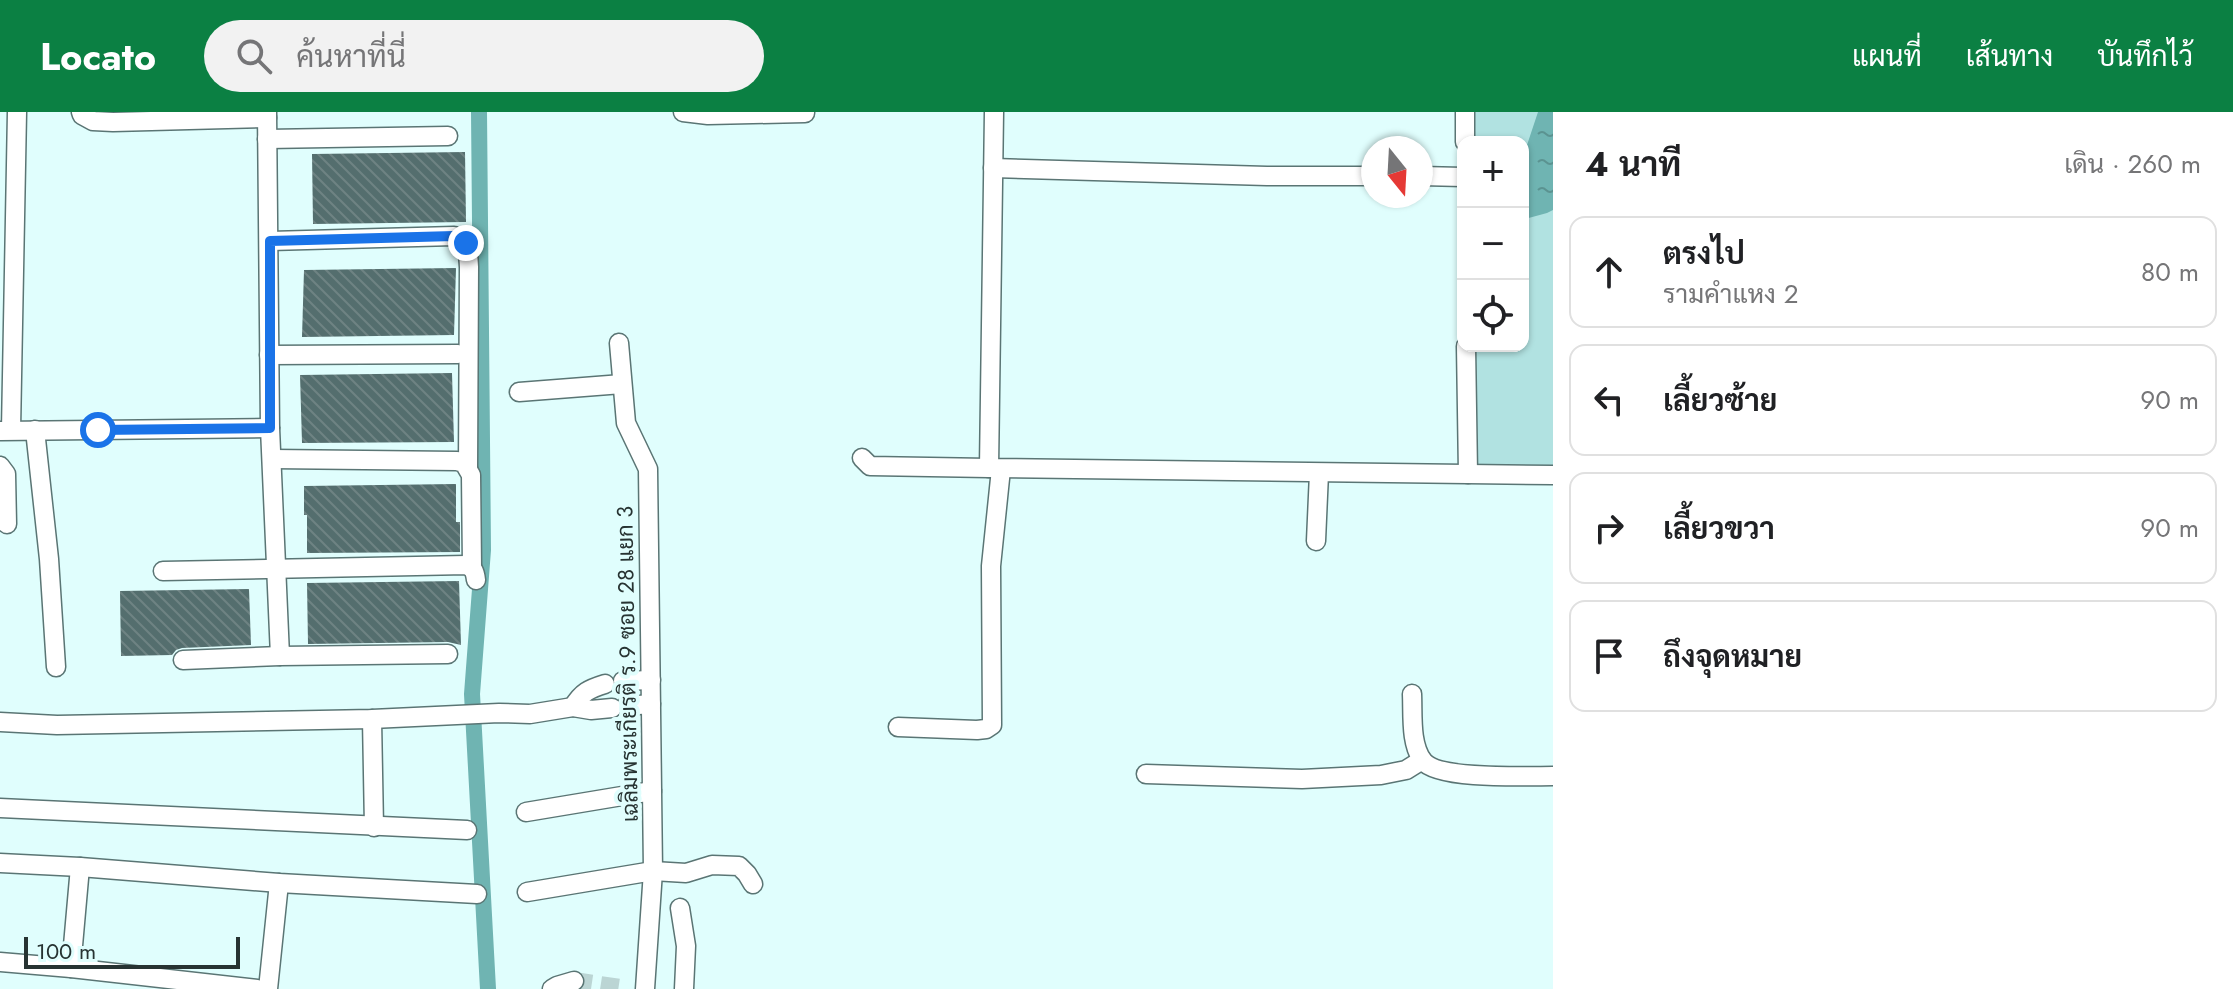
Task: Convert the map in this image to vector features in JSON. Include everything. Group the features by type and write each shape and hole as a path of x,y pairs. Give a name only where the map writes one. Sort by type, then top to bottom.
{"street":[{"path":"17,112 8,228 6,431 270,428"},
{"path":"81,112 93,121 113,122 267,115 270,428 280,656"},
{"path":"683,112 708,115 805,113"},
{"path":"898,727 977,730 992,725 994,112"},
{"path":"1465,112 1465,136"},
{"path":"267,139 448,136"},
{"path":"993,168 1361,176"},
{"path":"1433,176 1457,177"},
{"path":"270,241 454,236 466,243 469,267 468,468"},
{"name":"เฉลิมพระเกียรติ ร.9 ซอย 28 แยก 3","path":"619,343 626,423 648,469 653,871 645,989"},
{"path":"1466,352 1468,474"},
{"path":"269,355 458,354"},
{"path":"519,392 622,384"},
{"path":"35,430 49,559 56,667"},
{"path":"862,458 870,466 1553,475"},
{"path":"163,571 466,565 474,574 471,475 464,463 272,459"},
{"path":"0,466 6,474 7,524"},
{"path":"1316,541 1319,473"},
{"path":"183,660 448,654"},
{"path":"573,707 587,689 651,680"},
{"path":"1412,694 1414,737 1422,760 1429,767 1443,772 1553,776"},
{"path":"0,722 57,725 372,719 530,714 573,707 591,710 651,704"},
{"path":"372,719 374,827"},
{"path":"1146,774 1302,779 1381,775 1406,770 1422,760"},
{"path":"526,812 652,791"},
{"path":"0,808 467,830"},
{"path":"0,863 477,894"},
{"path":"527,892 653,871 686,873 712,865 739,866 753,884"},
{"path":"71,968 80,867"},
{"path":"268,989 279,883"},
{"path":"680,908 686,946 684,989"},
{"path":"0,962 257,989"},
{"path":"552,989 574,981"}],"shaded area":[{"path":"1474,112 1553,112 1553,473 1474,472 1474,352 1529,352 1529,136 1474,136"}],"water":[{"path":"1538,112 1553,112 1553,210 1529,218 1529,208 1529,139"}],"building":[{"path":"465,152 466,222 313,224 312,154"},
{"path":"456,268 454,335 302,337 304,270"},
{"path":"452,373 454,442 302,443 300,375"},
{"path":"456,484 460,552 307,553 304,486"},
{"path":"459,581 461,645 448,642 308,644 307,583"},
{"path":"249,589 251,645 182,648 172,655 121,656 120,591"}],"waterway":[{"path":"479,112 483,550 472,694 488,989"}],"tunnel":[{"path":"574,981 627,989"}],"route":[{"path":"98,430 270,428 270,241 454,236 466,243"}]}
